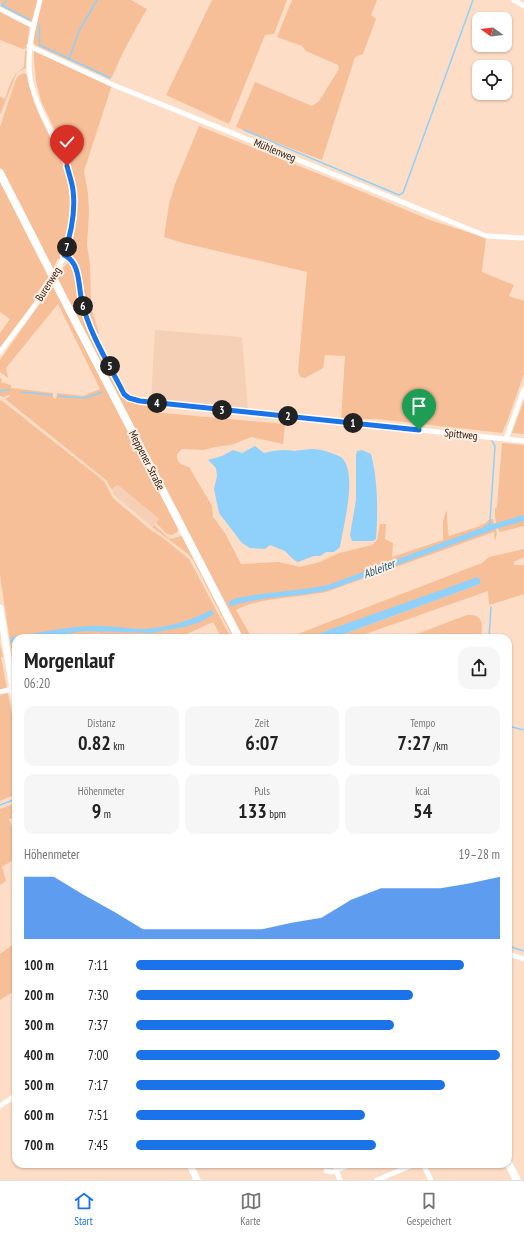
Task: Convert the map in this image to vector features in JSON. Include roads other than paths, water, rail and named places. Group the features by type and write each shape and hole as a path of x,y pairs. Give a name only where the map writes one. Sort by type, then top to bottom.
{"main road":[{"path":"0,173 54,271"},
{"name":"Meppener Straße","path":"52,283 237,634"},
{"path":"511,1168 517,1180"}],"street":[{"name":"Burenweg","path":"0,352 52,283 54,271 64,255 70,235 73,216 73,190 67,166 35,97 30,76 29,46 40,0"},
{"path":"514,0 524,6"},
{"path":"0,9 33,26"},
{"name":"Mühlenweg","path":"29,46 111,84 486,236 524,238"},
{"name":"Spittweg","path":"64,255 72,260 76,269 87,321 124,394 132,400 524,441"},
{"path":"506,439 524,389"},
{"path":"0,612 12,689 0,692"},
{"path":"512,955 524,959"},
{"path":"0,1106 12,1098"},
{"path":"192,1168 197,1180"},
{"path":"326,1171 332,1172 342,1168"},
{"path":"377,1180 406,1168"},
{"path":"425,1168 431,1180"},
{"path":"336,1170 340,1180"}],"water":[{"path":"255,446 264,453 280,450 295,451 313,449 328,452 342,458 347,466 349,476 348,501 340,547 334,552 326,552 320,556 314,556 298,562 285,551 270,545 265,549 250,548 242,543 219,513 214,489 217,476 216,468 208,460 222,456 233,450 242,453"},
{"path":"362,450 371,454 375,474 377,518 376,539 373,541 352,541 350,535 356,500 356,455 357,451"},
{"name":"Ableiter","path":"524,515 524,521 465,540 332,589 307,594 244,602 232,606 230,606 228,602 236,598 328,585 484,527 490,520 491,524 493,524"},
{"path":"478,577 480,580 480,584 344,634 317,634"},
{"path":"212,610 214,614 200,622 188,626 152,633 84,631 66,634 30,634 50,630 91,626 137,629 156,628 185,621"},
{"path":"10,638 12,638 12,643 10,643"}],"waterway":[{"path":"3,6 6,0"},
{"path":"69,59 79,31 97,0"},
{"path":"244,130 399,195 403,193 473,0"},
{"path":"1,5 30,20"},
{"path":"39,25 40,45 110,78"},
{"path":"0,392 9,390"},
{"path":"22,392 52,395"},
{"path":"58,396 85,398 102,392"},
{"path":"490,521 495,446 492,441"},
{"path":"489,634 491,607"},
{"path":"512,727 524,730"},
{"path":"0,805 12,800"},
{"path":"512,947 524,951"}]}
